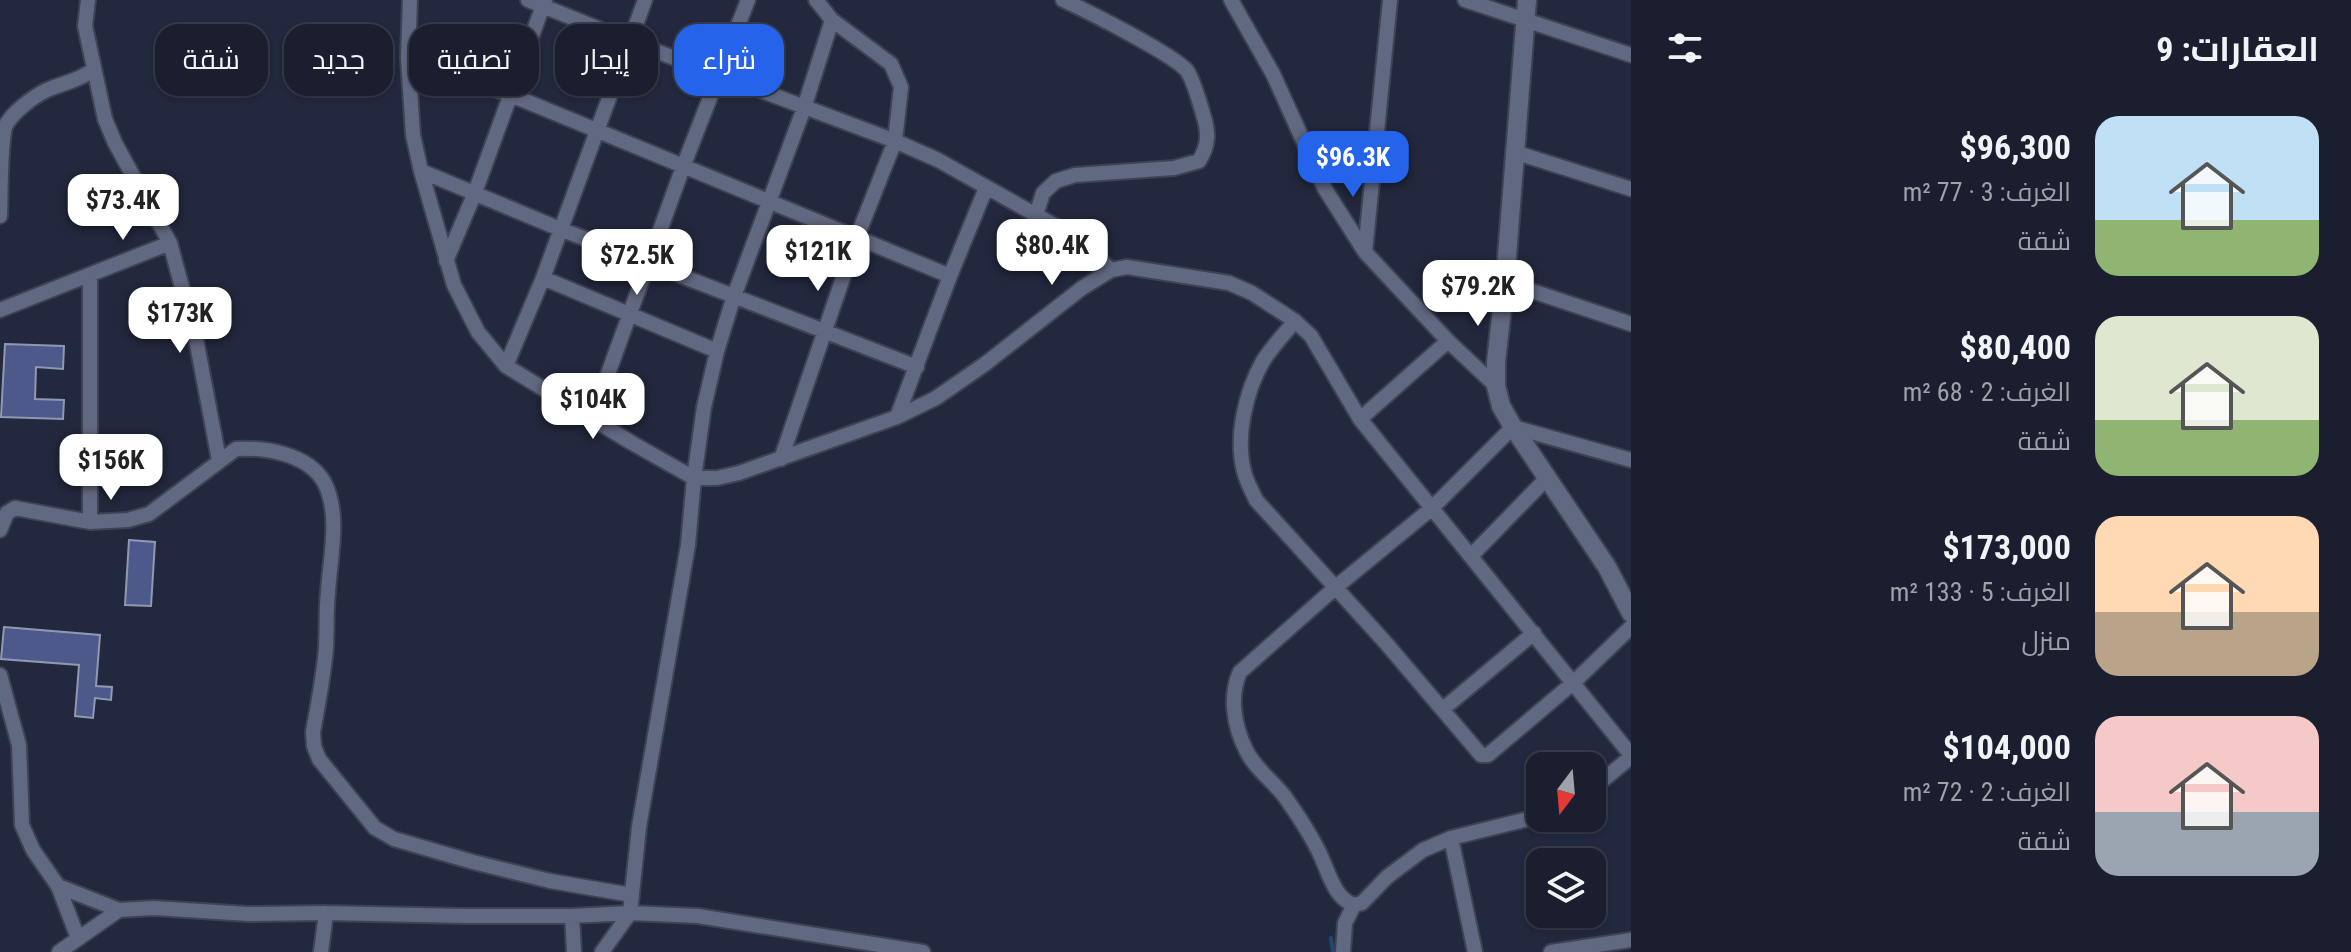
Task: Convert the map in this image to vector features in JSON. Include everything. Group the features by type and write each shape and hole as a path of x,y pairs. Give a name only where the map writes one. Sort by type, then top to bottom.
{"street":[{"path":"88,0 85,26 105,119 170,243 196,339 219,460"},
{"path":"410,0 408,58 413,135 421,171 454,285 478,332 506,366 694,478 717,478 781,459 897,417 936,398 1082,288 1111,270 1127,267 1153,269 1229,283 1252,293 1295,321 1318,346 1360,419 1631,756 1606,777"},
{"path":"528,0 544,3 591,24"},
{"path":"636,24 645,0"},
{"path":"738,24 748,0"},
{"path":"781,459 857,237 895,141 901,87 891,64 832,20 816,0"},
{"path":"1036,215 1043,193 1056,181 1075,175 1174,168 1199,161 1206,149 1207,128 1198,95 1186,70 1169,56 1063,0"},
{"path":"1231,0 1273,74 1325,189 1365,252 1448,341 1496,386"},
{"path":"1365,252 1390,0"},
{"path":"1465,0 1631,55"},
{"path":"1295,321 1264,359 1245,411 1242,442 1244,471 1256,500 1336,587 1472,746 1485,756 1573,683 1630,613 1607,567 1513,427 1501,406 1496,386 1527,0"},
{"path":"536,24 544,3"},
{"path":"602,952 630,913 639,827 688,545 704,407 717,351 734,296 804,108 832,20"},
{"path":"0,216 2,145 11,118 45,91 73,83 93,70"},
{"path":"446,262 511,96"},
{"path":"513,96 950,276"},
{"path":"506,366 543,278 610,96"},
{"path":"592,418 709,96"},
{"path":"775,96 938,160 1070,234 1111,270"},
{"path":"1514,152 1631,189"},
{"path":"421,171 560,229 917,367"},
{"path":"897,417 986,188"},
{"path":"0,310 170,243"},
{"path":"90,275 90,522"},
{"path":"543,278 717,351"},
{"path":"1505,282 1631,324"},
{"path":"1360,419 1448,341"},
{"path":"1513,427 1631,460"},
{"path":"1513,427 1432,508 1240,672 1234,685 1234,710 1246,751 1285,797 1317,847 1335,889 1345,902 1354,905 1362,903 1387,877 1423,850 1451,838 1526,819"},
{"path":"2,518 15,508 90,522 128,520 149,514 236,449 274,451 298,460 312,469 324,483 332,510 326,645 313,732 319,759 375,828 394,839 550,881 632,895"},
{"path":"1472,555 1548,477"},
{"path":"1443,709 1534,633"},
{"path":"0,675 19,745 22,825 33,850 58,886 78,938"},
{"path":"1451,838 1475,952"},
{"path":"58,886 119,910 154,908 248,914 572,916 630,913 698,916 848,947 923,952"},
{"path":"1343,952 1345,923 1354,905"},
{"path":"59,952 119,910"},
{"path":"321,952 326,913"},
{"path":"572,916 574,952"},
{"path":"1551,952 1631,940"}],"building":[{"path":"5,344 64,346 63,369 36,367 35,399 64,400 63,419 1,417"},
{"path":"129,540 155,542 151,606 125,605"},
{"path":"4,627 100,635 96,686 112,687 111,700 95,698 93,718 75,716 79,665 1,659"}],"waterway":[{"path":"1331,938 1333,952"}]}
